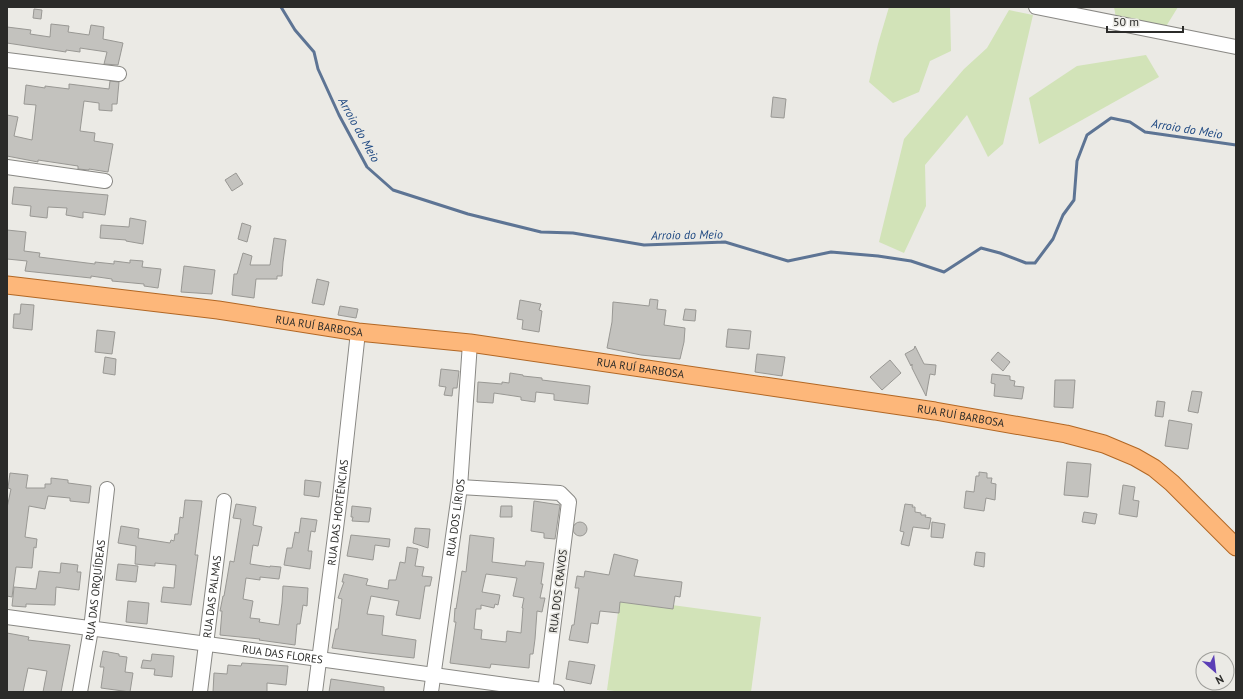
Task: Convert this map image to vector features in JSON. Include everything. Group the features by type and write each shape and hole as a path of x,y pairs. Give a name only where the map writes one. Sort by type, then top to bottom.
{"main road":[{"name":"RUA RUÍ BARBOSA","path":"7,285 218,310 358,332 470,343 935,411 1066,434 1104,444 1135,457 1154,468 1172,483 1236,547"}],"street":[{"path":"1036,7 1236,46"},
{"path":"7,60 119,74"},
{"path":"7,167 105,181"},
{"name":"RUA DAS HORTÊNCIAS","path":"315,692 340,497 358,332"},
{"name":"RUA DOS LÍRIOS","path":"431,692 460,487 470,343"},
{"name":"RUA DOS CRAVOS","path":"460,487 560,493 568,502 549,691"},
{"name":"RUA DAS ORQUÍDEAS","path":"80,692 91,629 108,489"},
{"name":"RUA DAS PALMAS","path":"200,692 224,501"},
{"name":"RUA DAS FLORES","path":"7,618 320,658 549,691"}],"green space":[{"path":"889,7 950,7 951,51 930,61 919,92 893,103 869,82"},
{"path":"1114,7 1178,7 1165,28 1116,18"},
{"path":"1009,10 1033,15 1003,144 988,157 967,115 925,165 926,206 904,253 879,242 904,139 964,69 987,48"},
{"path":"1146,55 1159,77 1039,144 1029,98 1077,66"},
{"path":"620,598 761,617 751,692 622,692 607,690"}],"building":[{"path":"34,9 42,10 41,19 33,18"},
{"path":"51,24 69,26 68,32 89,35 91,25 104,27 103,39 123,43 118,65 104,64 107,52 80,48 80,52 66,50 66,52 7,43 7,27 31,30 30,34 50,37"},
{"path":"110,81 119,82 117,104 112,104 112,111 99,110 99,103 84,101 80,131 95,133 94,141 113,144 108,172 78,169 78,166 38,160 38,162 7,156 7,115 18,117 14,136 32,140 36,105 24,104 26,85 45,88 45,86 69,89 69,84 109,89"},
{"path":"773,97 786,99 784,118 771,117"},
{"path":"236,173 243,184 232,191 225,180"},
{"path":"14,187 108,195 105,215 83,212 83,218 66,215 67,208 48,207 47,218 30,216 31,206 12,204"},
{"path":"130,218 146,221 143,244 126,240 100,238 101,225 129,227"},
{"path":"242,223 251,226 247,242 238,239"},
{"path":"7,230 26,232 24,251 40,253 39,257 95,264 95,262 114,264 114,261 130,263 130,260 143,261 142,267 161,269 158,288 144,286 144,284 112,281 112,279 91,276 91,278 25,271 27,261 7,259"},
{"path":"274,238 286,240 282,276 277,276 277,279 256,279 254,298 232,295 234,274 237,274 243,253 252,256 250,265 270,265"},
{"path":"184,266 215,270 212,294 181,292"},
{"path":"317,279 329,282 324,305 312,303"},
{"path":"650,299 658,300 657,309 666,310 664,325 685,328 684,342 680,359 641,355 607,348 612,322 613,302 649,306"},
{"path":"520,300 541,304 539,310 542,311 539,332 522,329 523,320 517,319"},
{"path":"21,304 34,305 32,330 13,328 14,314 20,314"},
{"path":"340,306 358,309 356,318 338,315"},
{"path":"685,309 696,310 695,321 683,320"},
{"path":"728,329 751,331 749,349 726,347"},
{"path":"97,330 115,332 112,354 95,352"},
{"path":"915,346 924,364 936,365 935,375 930,374 926,396 912,368 912,364 911,366 905,354 914,349"},
{"path":"998,352 1010,362 1003,371 991,360"},
{"path":"757,354 785,357 782,376 755,372"},
{"path":"105,357 116,359 115,375 103,373"},
{"path":"890,360 901,373 882,390 870,377"},
{"path":"441,369 459,371 457,388 453,388 452,396 444,395 446,387 439,386"},
{"path":"510,373 542,378 542,380 590,386 588,404 554,400 554,394 536,392 535,402 521,400 521,397 494,393 493,403 477,402 478,382 502,384 502,382 509,383"},
{"path":"992,374 1010,376 1010,380 1015,381 1014,386 1024,387 1022,399 994,396 995,384 991,383"},
{"path":"1055,380 1075,380 1073,408 1054,407"},
{"path":"1192,391 1202,392 1198,413 1188,411"},
{"path":"1157,401 1165,402 1163,417 1155,416"},
{"path":"1169,420 1192,424 1188,449 1165,446"},
{"path":"1067,462 1091,464 1088,497 1064,495"},
{"path":"979,472 987,473 987,478 992,478 991,483 996,484 995,500 986,498 984,511 964,508 966,491 974,492 976,476 979,476"},
{"path":"10,473 28,475 26,488 45,488 45,484 51,484 51,478 68,480 68,483 91,486 89,503 70,501 70,498 48,496 45,509 29,506 25,537 37,539 36,548 34,547 32,568 16,567 12,597 7,596 7,508 11,489 8,488"},
{"path":"305,480 321,482 319,497 304,495"},
{"path":"1123,485 1135,487 1133,500 1139,501 1137,517 1119,514"},
{"path":"185,500 202,501 195,555 198,555 191,605 161,602 163,587 174,588 176,565 155,563 155,566 135,564 136,546 118,543 121,526 139,529 138,538 170,543 171,540 174,541 175,534 178,534 180,517 183,518"},
{"path":"534,501 560,505 555,539 544,538 544,533 531,531"},
{"path":"236,504 256,507 253,525 262,527 258,546 253,545 250,564 281,567 279,579 260,577 260,580 246,578 243,599 253,601 250,618 260,619 259,622 279,625 283,586 308,588 307,606 303,605 300,624 297,624 295,645 259,640 260,639 220,635 222,611 220,611 230,561 234,562 241,519 233,518"},
{"path":"905,504 913,505 912,507 915,507 915,512 931,518 929,529 913,527 909,546 901,544 904,532 900,531"},
{"path":"352,506 371,508 369,522 352,521"},
{"path":"501,506 512,506 512,517 500,517"},
{"path":"1084,512 1097,514 1095,524 1082,522"},
{"path":"301,518 317,520 315,532 311,531 308,551 312,551 310,569 284,565 287,548 292,548 295,532 299,533"},
{"path":"580,522 585,524 587,529 585,534 580,536 575,534 573,529 575,524"},
{"path":"932,522 945,524 943,538 931,537"},
{"path":"415,528 430,529 428,548 413,543"},
{"path":"351,535 390,539 389,547 375,545 373,560 347,556"},
{"path":"470,535 494,538 492,562 525,566 526,561 544,563 541,584 543,584 540,598 545,598 542,612 537,611 533,654 530,654 529,668 491,664 490,668 450,663 456,622 454,622 455,608 456,609 462,571 466,572","holes":["486,574 517,578 513,596 524,598 521,633 507,631 506,642 481,639 482,630 474,629 476,609 481,609 481,605 494,608 495,604 498,605 500,595 482,592"]},
{"path":"407,547 418,549 415,566 424,567 422,576 432,577 430,586 425,586 420,619 396,615 399,601 371,596 367,614 384,616 382,635 416,640 414,658 332,648 336,629 338,629 342,599 338,598 344,582 342,582 344,574 368,579 366,585 388,589 389,580 396,580 400,562 405,563"},
{"path":"976,552 985,553 984,567 974,565"},
{"path":"614,554 638,560 634,576 682,582 680,597 675,596 673,609 620,602 619,613 600,611 598,624 591,623 588,643 569,640 572,625 574,625 579,588 575,588 577,576 584,577 585,571 609,575"},
{"path":"61,563 78,565 77,572 81,572 79,590 56,587 55,605 26,604 26,607 12,606 14,587 36,589 39,571 60,573"},
{"path":"118,564 138,566 136,582 116,580"},
{"path":"128,601 149,603 147,624 126,622"},
{"path":"7,633 29,637 28,640 70,645 61,692 43,692 47,671 28,668 23,692 7,692"},
{"path":"103,651 127,657 125,672 133,673 130,692 101,688 104,667 100,667"},
{"path":"152,654 174,656 172,677 154,675 155,669 141,668 143,660 151,661"},
{"path":"569,661 595,665 591,684 566,679"},
{"path":"242,663 288,666 286,685 267,683 267,692 213,692 214,673 227,674 228,665 241,666"},
{"path":"331,679 384,687 384,692 329,692"}],"waterway":[{"name":"Arroio do Meio","path":"281,7 295,30 314,52 318,69 339,115 367,167 393,190 468,214 541,232 573,233 644,245 725,242 788,261 831,252 878,256 911,261 944,272 981,248 1000,253 1026,263 1035,263 1053,239 1063,215 1074,200 1077,161 1087,135 1111,118 1130,122 1145,132 1236,145"}]}
